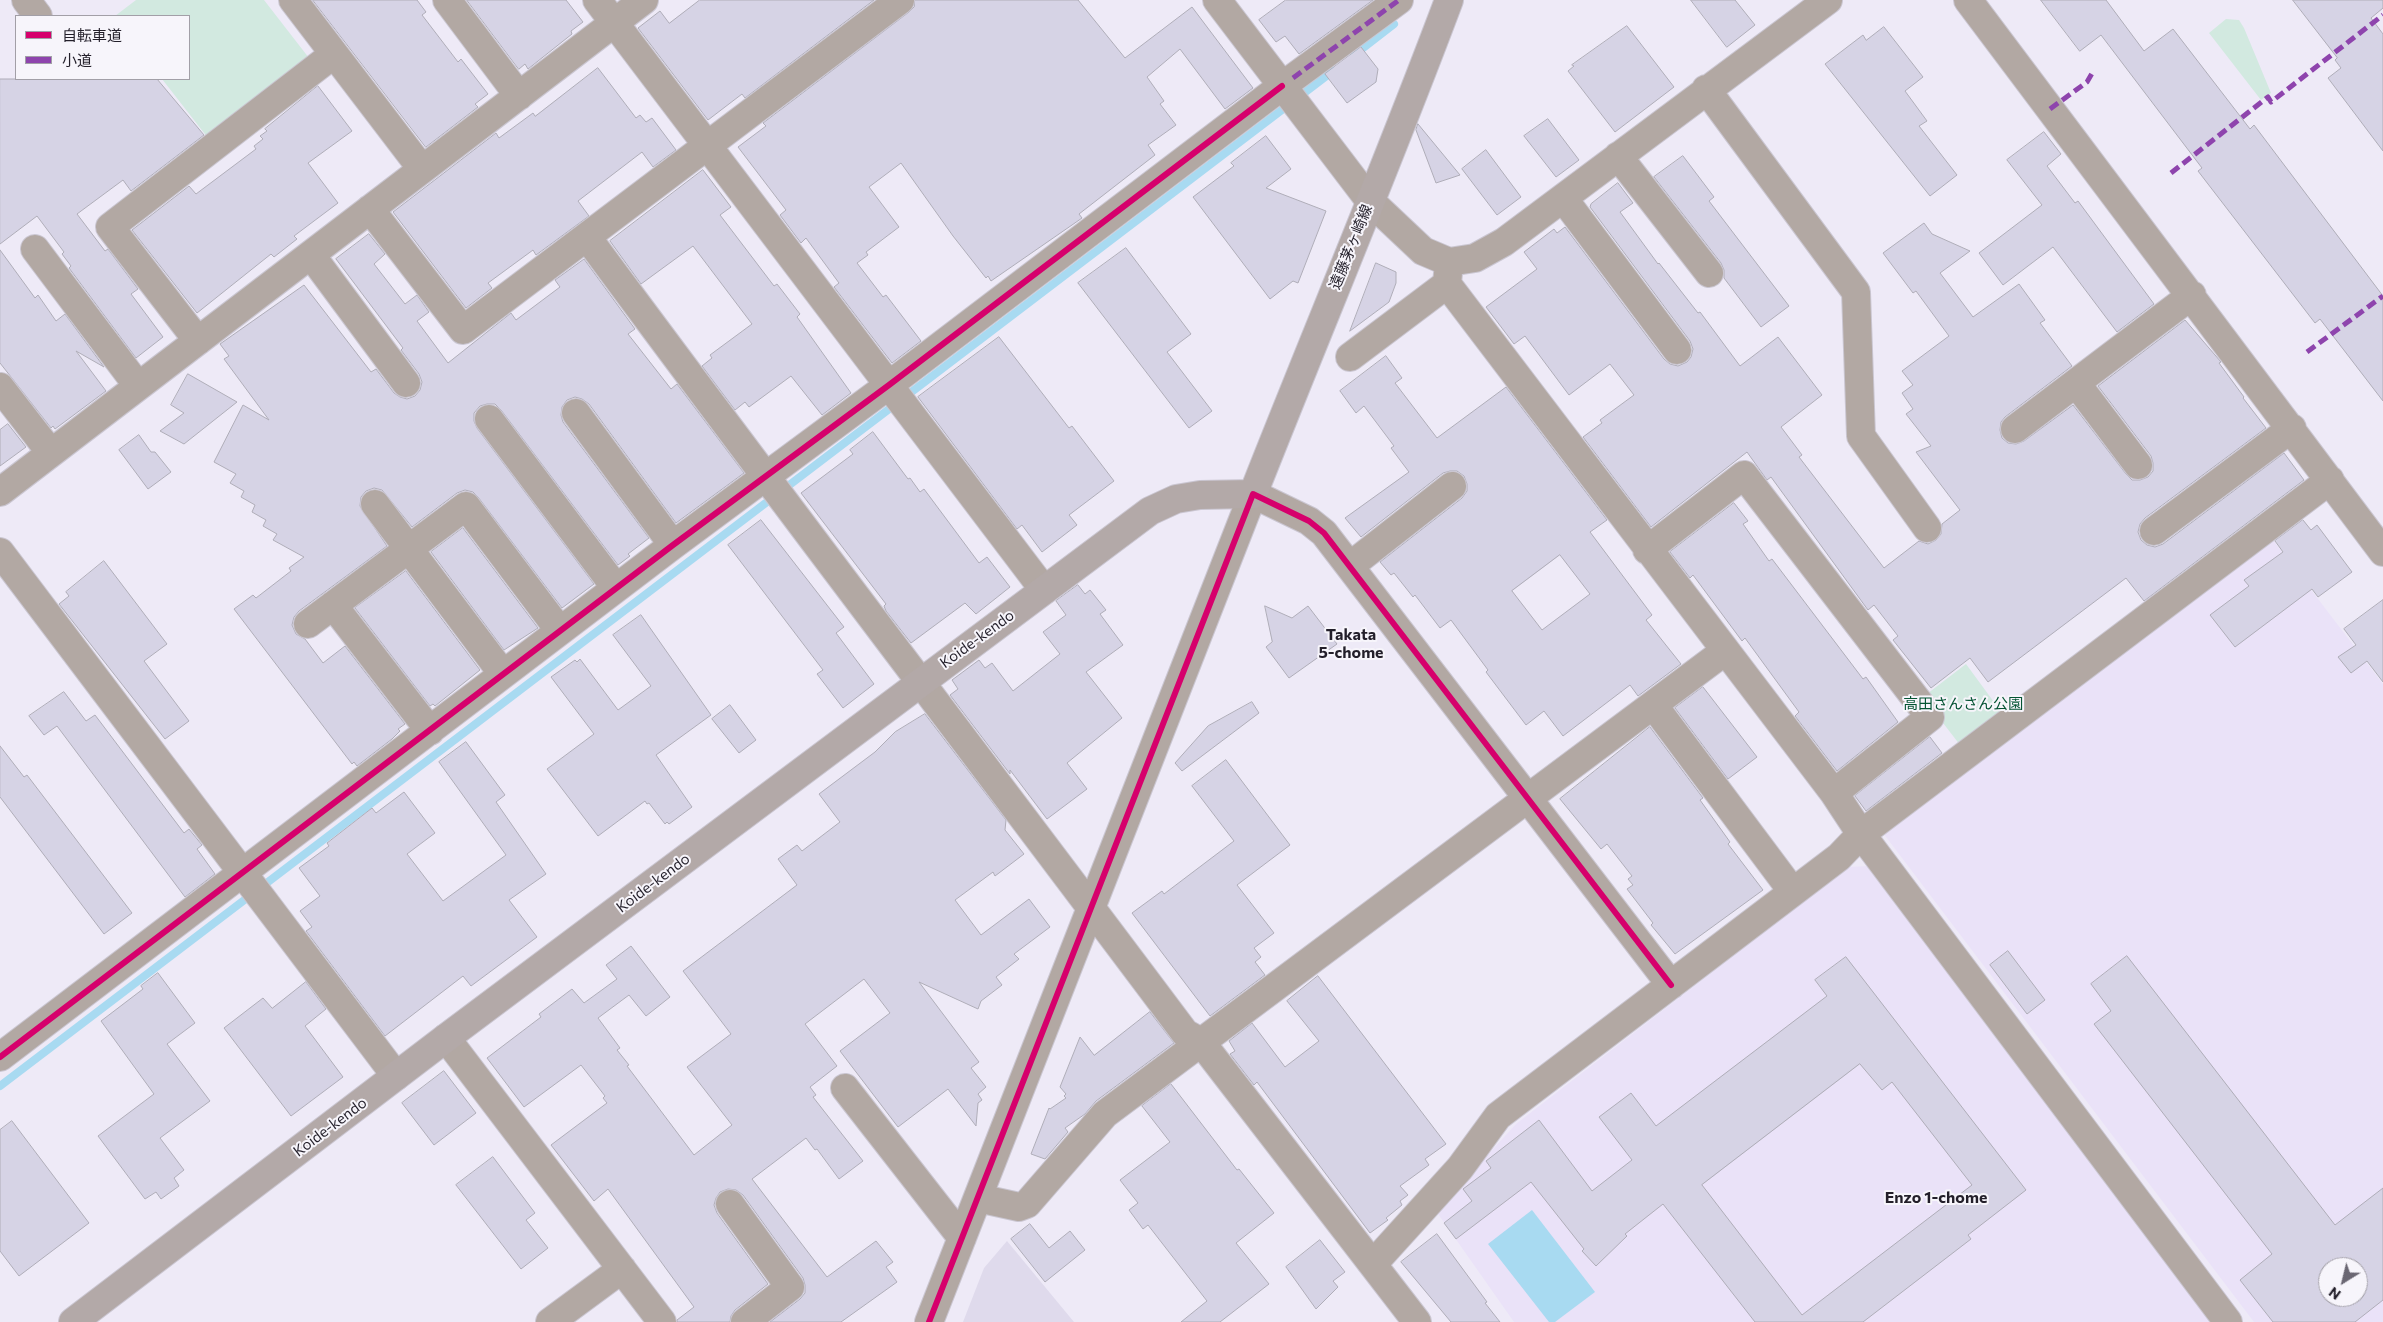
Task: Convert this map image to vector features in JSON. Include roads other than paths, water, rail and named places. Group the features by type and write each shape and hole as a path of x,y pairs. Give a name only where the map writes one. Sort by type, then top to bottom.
{"main road":[{"name":"遠藤茅ヶ崎線","path":"1253,494 1370,201 1401,129 1449,0"},
{"name":"Koide-kendo","path":"73,1322 920,681 1150,511 1176,499 1200,495 1253,494"}],"street":[{"path":"26,0 37,15"},
{"path":"293,0 422,169"},
{"path":"447,0 519,96"},
{"path":"597,0 1044,590"},
{"path":"0,492 644,0"},
{"path":"370,209 463,330 900,0"},
{"path":"1218,0 1286,84 1300,110 1370,201 1448,273 1648,550 1834,793 1861,834 2228,1322"},
{"path":"0,1057 248,881 430,730 673,544 771,486 895,393 1286,84 1399,0"},
{"path":"1350,357 1448,273 1504,242 1706,89 1828,0"},
{"path":"1968,0 2292,428 2383,552"},
{"path":"198,341 110,227 334,54"},
{"path":"1706,89 1856,292 1861,436 1927,528"},
{"path":"1618,156 1709,273"},
{"path":"1562,198 1677,350"},
{"path":"587,237 771,486 1185,1033 1201,1042 1417,1322"},
{"path":"35,249 138,386"},
{"path":"310,255 406,383"},
{"path":"2015,429 2192,295"},
{"path":"2076,383 2138,465"},
{"path":"0,387 51,453"},
{"path":"576,413 673,544"},
{"path":"489,419 616,588"},
{"path":"2154,531 2292,428"},
{"path":"1648,550 1744,475 1888,662 1930,717 1834,793"},
{"path":"1373,1264 1460,1168 1498,1116 1839,857 1861,834 2330,480"},
{"path":"1350,566 1452,486"},
{"path":"929,1322 1253,494 1309,521 1324,533 1671,985"},
{"path":"375,504 503,674"},
{"path":"308,624 466,506 560,631"},
{"path":"0,552 396,1076"},
{"path":"333,605 430,730"},
{"path":"978,1198 1019,1207 1026,1204 1105,1114 1725,651"},
{"path":"1660,714 1793,892"},
{"path":"446,1038 662,1322"},
{"path":"845,1088 962,1238"},
{"path":"730,1204 790,1287 744,1322"},
{"path":"550,1322 622,1269"}],"water":[{"path":"1532,1210 1595,1292 1555,1322 1549,1322 1488,1244"}],"waterway":[{"path":"1354,55 1394,24"},
{"path":"0,1086 1333,71"}],"district":[{"name":"Takata 5-chome","path":"1351,644"},
{"name":"Enzo 1-chome","path":"1936,1198"}],"park label":[{"name":"高田さんさん公園","path":"1963,704"}]}
